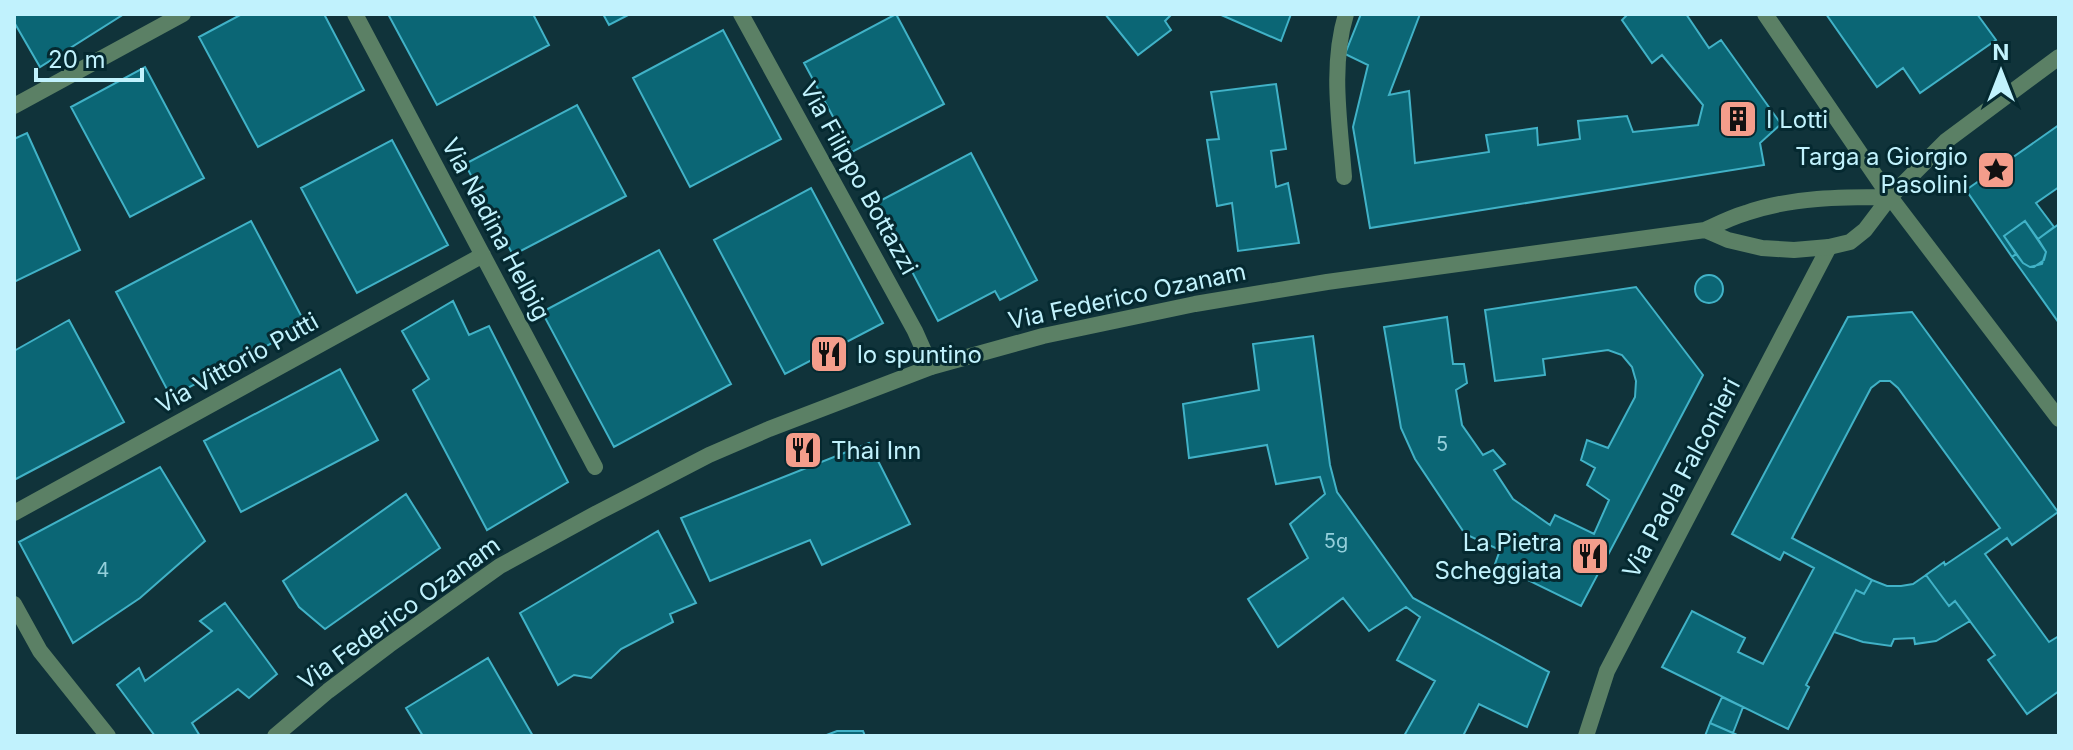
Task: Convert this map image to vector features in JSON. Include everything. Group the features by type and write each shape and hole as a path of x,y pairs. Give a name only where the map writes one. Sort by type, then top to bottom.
{"street":[{"path":"14,106 183,14"},
{"name":"Via Nadina Helbig","path":"355,14 595,467"},
{"name":"Via Filippo Bottazzi","path":"741,14 915,331 931,367"},
{"path":"1344,177 1337,75 1339,40 1346,14"},
{"path":"1765,14 1890,197 2059,419"},
{"path":"1705,230 1728,240 1762,248 1794,250 1850,242 1865,230 1914,171 1958,131 2059,57"},
{"path":"1705,230 1742,214 1789,203 1834,197 1890,197"},
{"name":"Via Federico Ozanam","path":"275,736 328,691 500,566 709,455 931,367 1043,336 1195,304 1327,282 1705,230"},
{"name":"Via Paola Falconieri","path":"1586,736 1607,671 1829,247"},
{"name":"Via Vittorio Putti","path":"14,513 483,255"},
{"path":"14,604 40,651 108,736"}],"building":[{"path":"14,14 124,14 40,67 14,22"},
{"path":"242,14 324,14 364,90 258,147 199,37"},
{"path":"388,14 533,14 549,45 437,105"},
{"path":"603,14 630,14 609,25"},
{"path":"896,14 944,104 852,152 804,63"},
{"path":"1105,14 1172,14 1165,21 1171,30 1138,55"},
{"path":"1219,14 1291,14 1281,41"},
{"name":"I Lotti","path":"1361,14 1420,14 1389,95 1409,91 1415,163 1489,152 1486,135 1537,128 1538,145 1580,139 1578,121 1627,116 1633,132 1698,125 1703,105 1662,55 1652,63 1622,20 1628,14 1686,14 1709,48 1721,40 1781,124 1760,143 1764,165 1370,228 1353,127 1368,65 1345,54"},
{"path":"1826,14 1977,14 1996,40 1920,93 1903,68 1877,87"},
{"path":"723,30 781,139 690,187 633,78"},
{"path":"145,67 204,178 130,217 71,107"},
{"path":"1276,84 1286,149 1271,151 1276,187 1288,183 1299,243 1238,251 1232,203 1217,206 1207,140 1219,139 1211,92"},
{"path":"577,105 626,196 513,255 465,164"},
{"path":"2059,125 2059,187 2036,203 2054,227 2038,239 2025,221 2004,236 2016,254 2012,257 1966,190"},
{"path":"27,133 80,250 14,282 14,139"},
{"path":"392,140 448,245 357,293 301,188"},
{"path":"971,153 1037,280 1000,300 995,291 938,321 876,203"},
{"path":"811,188 883,323 785,374 714,240"},
{"path":"251,221 306,325 171,397 116,292"},
{"path":"2025,221 2046,252 2044,260 2034,267 2023,263 2004,236"},
{"path":"2059,224 2059,323 2012,257 2016,254 2030,267 2042,264 2046,252 2038,239"},
{"path":"659,250 731,384 614,447 542,312"},
{"path":"1709,275 1719,279 1723,289 1719,299 1709,303 1699,299 1695,289 1699,279"},
{"path":"1636,287 1703,375 1581,606 1495,564 1500,550 1465,534 1415,459 1401,428 1384,327 1447,317 1453,364 1464,364 1467,383 1456,390 1462,425 1483,455 1493,450 1505,464 1494,470 1513,499 1550,525 1555,515 1594,534 1609,500 1587,485 1595,468 1581,460 1587,440 1608,448 1635,397 1636,381 1632,367 1622,355 1608,350 1543,359 1545,375 1495,381 1485,310"},
{"path":"453,301 469,335 489,326 568,482 487,530 413,390 429,379 402,331"},
{"path":"1912,312 2058,512 2012,545 2007,538 1985,554 2049,642 2059,636 2059,691 2027,714 1988,660 1995,655 1955,601 1949,606 1926,575 2000,528 1898,388 1890,381 1880,381 1871,388 1792,538 1872,580 1864,594 1856,590 1806,685 1809,687 1788,729 1662,667 1692,611 1745,638 1738,652 1763,664 1814,568 1784,552 1780,560 1732,534 1848,317"},
{"path":"69,320 124,422 14,480 14,351"},
{"path":"1313,336 1330,465 1337,492 1413,598 1549,672 1527,727 1479,704 1463,736 1404,736 1435,681 1397,660 1420,617 1406,607 1369,631 1343,598 1278,647 1248,599 1308,558 1290,524 1325,494 1320,477 1276,484 1267,445 1189,458 1183,404 1259,390 1253,344"},
{"path":"340,369 378,440 241,512 204,441"},
{"path":"869,443 910,524 822,565 810,540 710,581 681,518"},
{"path":"160,467 205,541 140,598 73,643 19,542"},
{"path":"406,494 440,548 325,629 299,607 283,581"},
{"path":"658,531 696,603 670,614 673,622 621,649 591,678 574,675 558,685 520,613"},
{"path":"1926,575 1949,606 1955,601 1970,621 1936,641 1915,644 1914,638 1894,639 1891,646 1863,642 1834,632 1856,590 1864,594 1872,580 1887,586 1901,586 1913,584"},
{"path":"225,603 277,674 249,698 238,689 192,723 200,736 155,736 117,685 139,668 145,681 212,631 200,621"},
{"path":"488,658 533,736 423,736 406,708"},
{"path":"1722,697 1743,707 1733,733 1710,723"},
{"path":"1710,723 1733,733 1739,736 1705,736"},
{"path":"837,731 863,731 865,736 824,736"}],"place":[{"name":"I Lotti","path":"1738,119"},
{"name":"Targa a Giorgio Pasolini","path":"1996,170"},
{"name":"lo spuntino","path":"829,354"},
{"name":"Thai Inn","path":"803,450"},
{"name":"La Pietra Scheggiata","path":"1590,556"}]}
